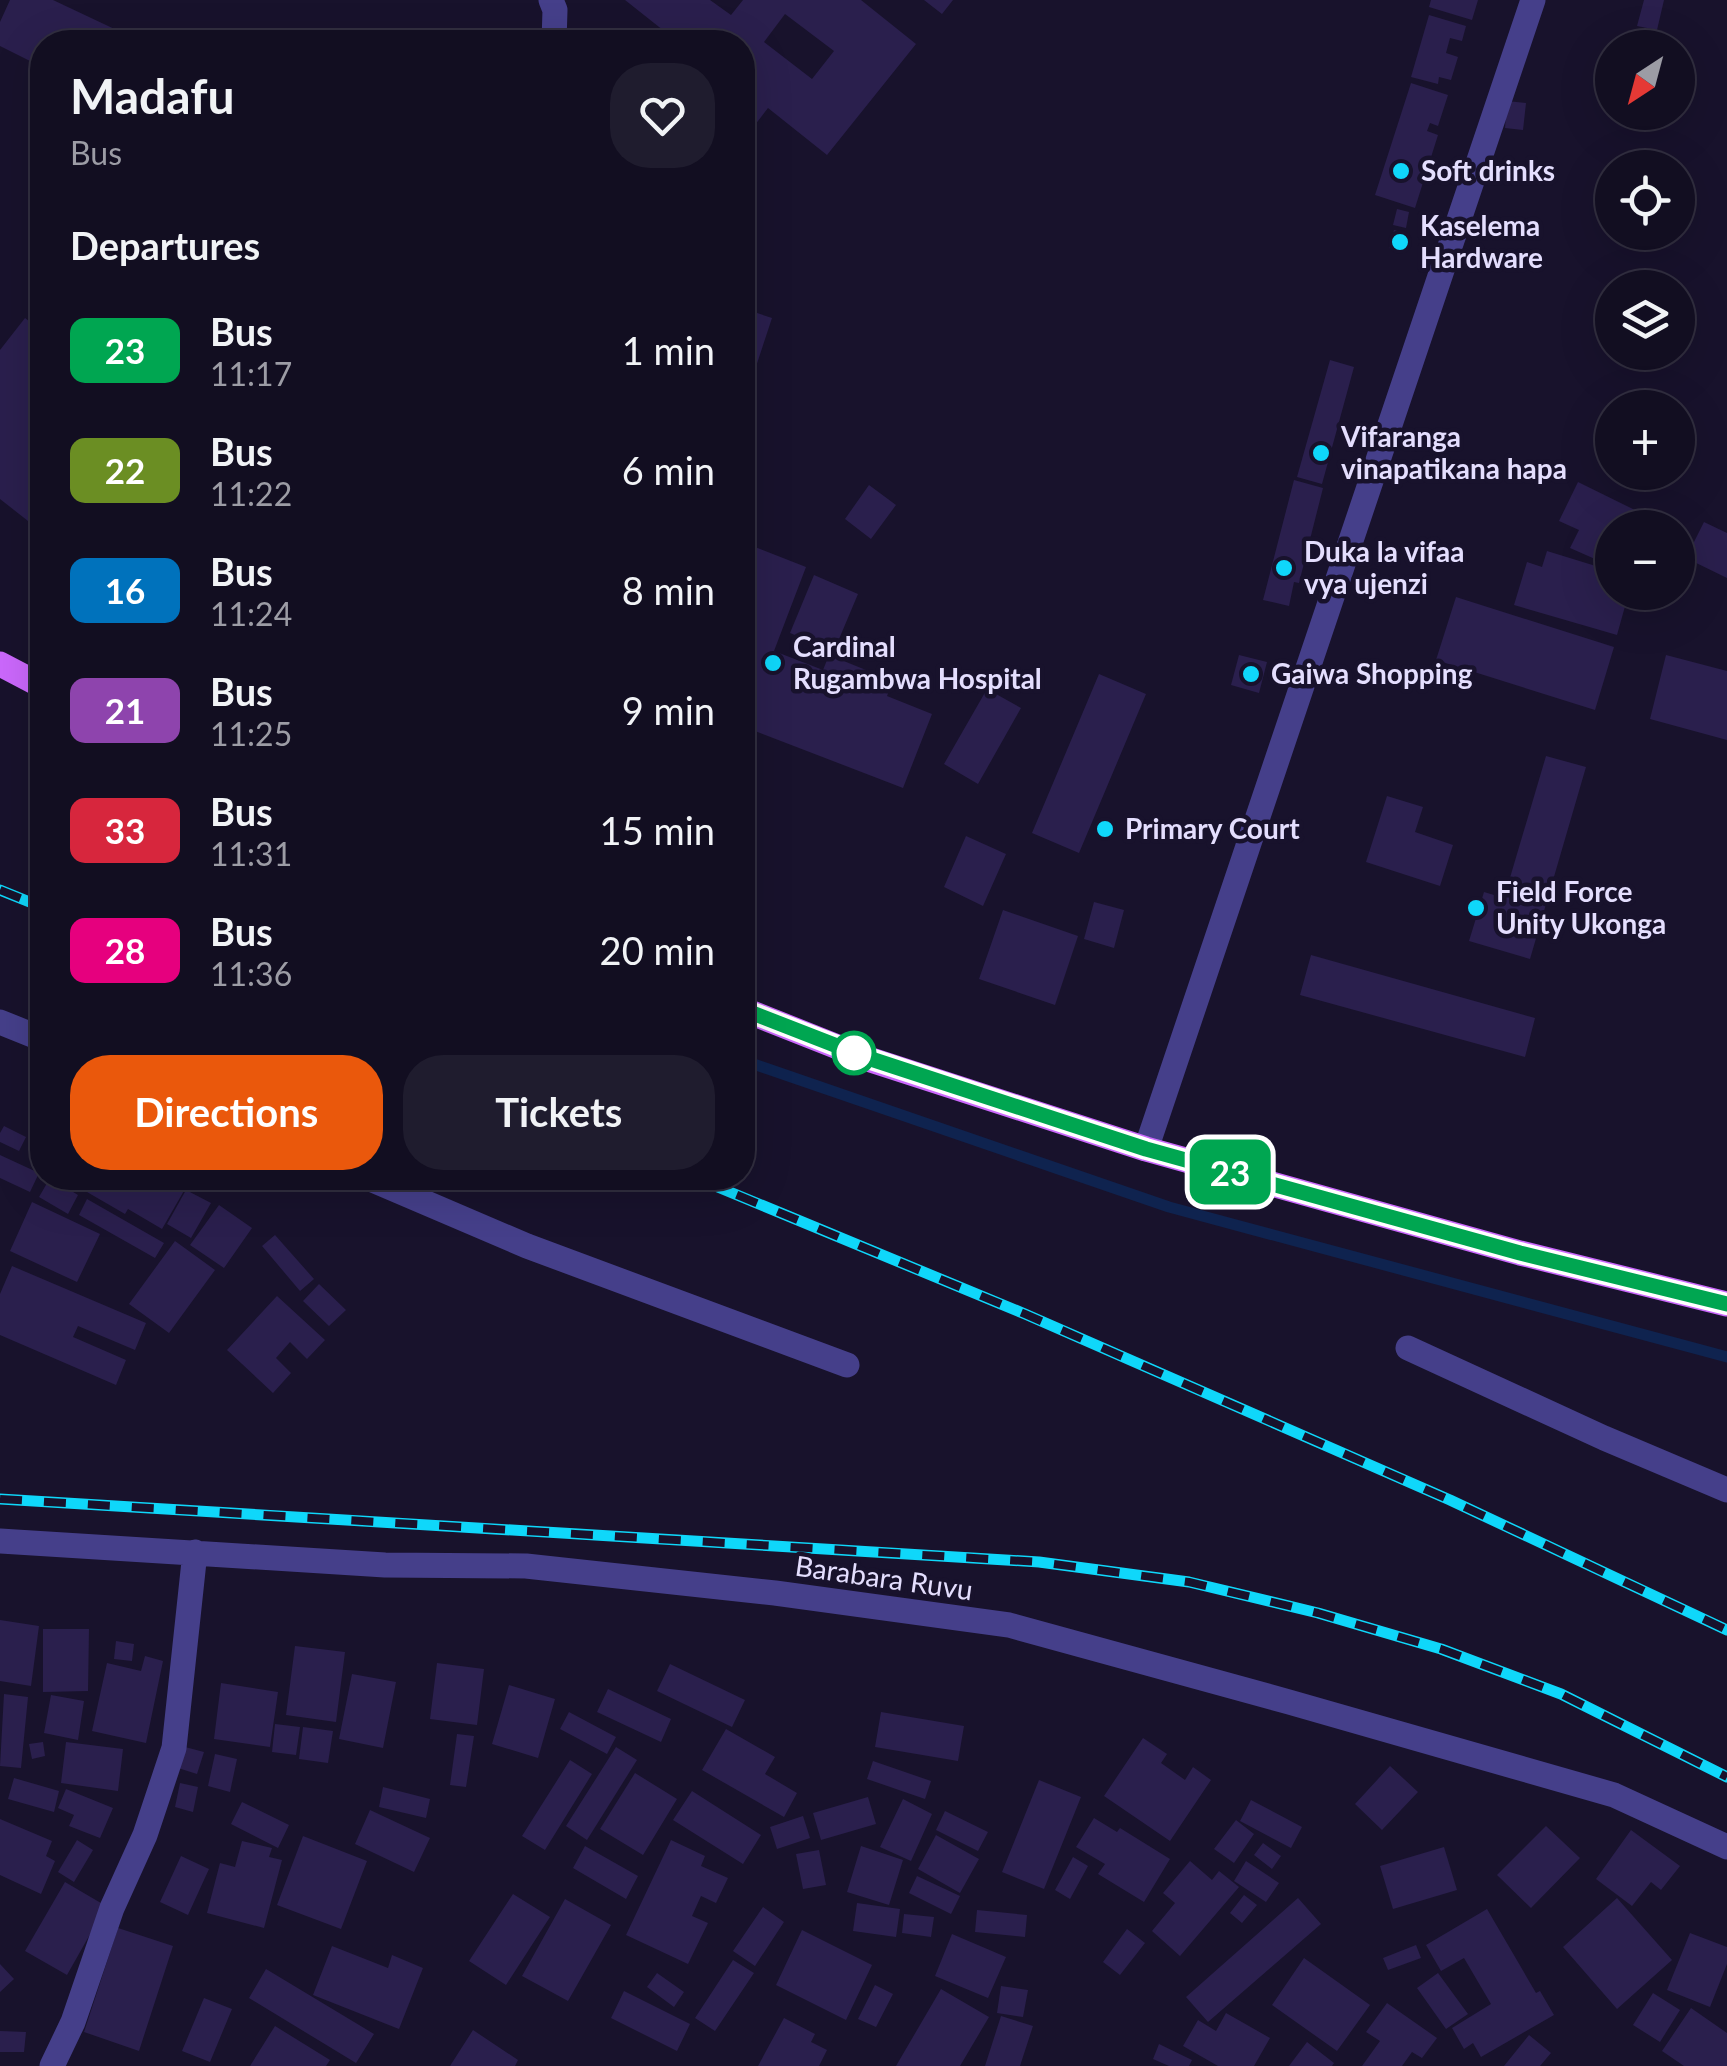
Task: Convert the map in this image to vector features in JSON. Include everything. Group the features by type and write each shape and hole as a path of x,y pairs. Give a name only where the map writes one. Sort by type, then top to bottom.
{"main road":[{"path":"0,664 30,680"},
{"path":"755,1014 868,1058 1146,1149 1520,1253 1727,1304"}],"street":[{"path":"552,0 554,30"},
{"path":"1146,1149 1533,0"},
{"path":"0,1022 30,1034"},
{"path":"396,1190 528,1246 847,1365"},
{"path":"1408,1348 1727,1490"},
{"name":"Barabara Ruvu","path":"0,1541 385,1565 526,1566 775,1593 1009,1625 1614,1795 1727,1847"},
{"path":"52,2066 72,2022 112,1908 145,1834 174,1748 196,1552"}],"building":[{"path":"10,0 53,0 117,30 30,30 30,61 0,46 0,22"},
{"path":"625,0 710,0 731,15 743,0 861,0 916,44 827,155 768,108 755,125 755,30 663,30","holes":["785,14 834,51 812,79 764,42"]},
{"path":"924,0 953,0 942,14"},
{"path":"1431,0 1478,0 1472,20 1429,7"},
{"path":"1644,0 1664,0 1657,30 1637,26"},
{"path":"1429,15 1466,26 1462,41 1450,38 1446,53 1458,57 1451,80 1439,77 1438,84 1411,77"},
{"path":"1411,83 1448,95 1438,126 1430,123 1427,131 1438,135 1415,208 1375,195"},
{"path":"1507,101 1526,103 1523,130 1505,128"},
{"path":"1397,209 1409,212 1406,228 1393,225"},
{"path":"1394,230 1409,234 1403,252 1389,248"},
{"path":"755,312 772,318 755,370"},
{"path":"25,318 30,322 30,523 0,499 0,350"},
{"path":"1330,360 1354,367 1322,484 1297,477"},
{"path":"1294,480 1323,488 1299,583 1294,582 1289,606 1263,600"},
{"path":"1578,482 1635,510 1595,510 1595,559 1570,548 1579,530 1559,521"},
{"path":"869,485 896,505 871,539 845,519"},
{"path":"1704,522 1727,533 1727,578 1695,562 1695,540"},
{"name":"Cardinal Rugambwa Hospital","path":"755,547 806,567 774,651 823,670 829,655 893,681 887,696 932,714 903,788 755,731"},
{"path":"1547,551 1595,566 1595,610 1624,610 1617,635 1514,605 1527,562 1542,567"},
{"path":"814,575 858,594 834,651 790,633"},
{"path":"1456,597 1614,647 1595,710 1436,660"},
{"path":"1239,655 1267,662 1259,693 1231,685"},
{"path":"1666,655 1727,671 1727,740 1650,719"},
{"path":"1099,674 1146,694 1079,853 1032,833"},
{"path":"987,689 1021,708 978,784 944,764"},
{"path":"1546,756 1586,767 1530,959 1469,941 1484,892 1504,898"},
{"path":"1387,796 1423,807 1415,832 1453,845 1440,886 1366,862"},
{"path":"966,836 1006,854 983,906 944,887"},
{"path":"1094,902 1124,910 1114,948 1084,939"},
{"path":"1003,910 1078,936 1055,1005 979,979"},
{"path":"1311,955 1535,1018 1525,1057 1300,995"},
{"path":"4,1126 26,1137 19,1151 0,1142"},
{"path":"0,1155 30,1169 31,1190 30,1192 0,1178"},
{"path":"43,1190 70,1190 78,1195 68,1214 39,1197"},
{"path":"88,1190 184,1190 162,1229"},
{"path":"186,1190 211,1203 191,1238 167,1224"},
{"path":"87,1199 164,1243 155,1258 79,1215"},
{"path":"32,1202 100,1234 77,1282 10,1251"},
{"path":"219,1205 252,1228 224,1268 190,1245"},
{"path":"275,1235 314,1279 300,1291 262,1246"},
{"path":"175,1241 215,1270 169,1333 129,1304"},
{"path":"12,1266 146,1323 135,1350 78,1326 73,1337 126,1360 116,1385 0,1335 0,1294"},
{"path":"319,1284 346,1310 329,1326 303,1301"},
{"path":"277,1296 325,1340 307,1359 290,1342 276,1358 291,1373 273,1393 227,1350"},
{"path":"0,1620 39,1626 31,1686 0,1681"},
{"path":"43,1629 89,1629 88,1691 43,1692"},
{"path":"116,1641 134,1644 132,1661 114,1659"},
{"path":"295,1646 345,1652 336,1722 286,1715"},
{"path":"145,1656 163,1661 146,1743 92,1731 107,1663 141,1671"},
{"path":"437,1663 484,1669 477,1725 430,1719"},
{"path":"670,1664 745,1700 732,1727 657,1691"},
{"path":"352,1674 396,1682 383,1748 339,1739"},
{"path":"221,1683 278,1692 270,1747 214,1739"},
{"path":"509,1685 555,1699 538,1758 492,1744"},
{"path":"608,1689 671,1719 661,1742 597,1712"},
{"path":"4,1694 28,1697 21,1768 0,1766"},
{"path":"51,1695 84,1701 78,1740 44,1733"},
{"path":"569,1712 616,1737 607,1754 560,1729"},
{"path":"881,1712 964,1726 958,1761 875,1747"},
{"path":"275,1724 300,1727 296,1755 272,1752"},
{"path":"303,1727 333,1731 328,1763 299,1759"},
{"path":"726,1729 775,1757 765,1774 797,1793 784,1817 702,1770"},
{"path":"457,1734 474,1736 466,1787 450,1785"},
{"path":"1143,1738 1167,1754 1161,1763 1185,1780 1193,1767 1211,1780 1170,1841 1104,1796"},
{"path":"43,1742 45,1756 32,1759 29,1744"},
{"path":"66,1742 123,1749 118,1791 61,1783"},
{"path":"185,1747 204,1752 197,1774 178,1768"},
{"path":"616,1747 637,1760 587,1840 566,1826"},
{"path":"215,1754 237,1759 230,1792 208,1786"},
{"path":"570,1760 592,1774 545,1850 522,1836"},
{"path":"873,1761 931,1781 925,1799 867,1779"},
{"path":"1390,1766 1418,1792 1382,1830 1355,1804"},
{"path":"635,1773 677,1799 643,1855 600,1829"},
{"path":"14,1778 59,1791 54,1812 8,1799"},
{"path":"1039,1780 1081,1797 1044,1889 1002,1872"},
{"path":"180,1783 198,1787 193,1812 175,1807"},
{"path":"383,1787 430,1799 426,1818 379,1807"},
{"path":"66,1789 113,1808 100,1838 69,1826 74,1815 58,1808"},
{"path":"692,1791 761,1835 743,1864 673,1820"},
{"path":"868,1797 876,1824 821,1840 813,1813"},
{"path":"903,1799 932,1814 911,1861 880,1847"},
{"path":"1251,1800 1302,1827 1291,1848 1240,1821"},
{"path":"242,1802 289,1825 278,1848 231,1824"},
{"path":"370,1810 430,1838 414,1872 355,1844"},
{"path":"945,1811 988,1832 978,1851 936,1830"},
{"path":"803,1816 810,1838 777,1849 770,1827"},
{"path":"1094,1818 1117,1832 1120,1828 1170,1859 1144,1902 1098,1874 1105,1864 1076,1847"},
{"path":"0,1819 52,1841 46,1856 55,1861 41,1894 0,1875"},
{"path":"1236,1820 1254,1834 1234,1863 1214,1849"},
{"path":"1546,1826 1580,1858 1531,1908 1497,1875"},
{"path":"1631,1830 1680,1866 1661,1890 1651,1882 1632,1906 1596,1879"},
{"path":"936,1835 979,1859 960,1893 918,1869"},
{"path":"303,1836 367,1861 341,1929 277,1905"},
{"path":"77,1840 93,1850 74,1882 58,1872"},
{"path":"671,1840 705,1856 701,1866 728,1878 716,1903 701,1896 692,1916 708,1923 688,1964 626,1935"},
{"path":"242,1841 272,1848 269,1857 282,1860 264,1928 207,1913 220,1863 235,1867"},
{"path":"1263,1843 1281,1856 1272,1869 1254,1855"},
{"path":"585,1846 638,1876 626,1899 573,1868"},
{"path":"861,1846 903,1860 889,1905 847,1892"},
{"path":"1444,1847 1457,1890 1393,1909 1380,1866"},
{"path":"819,1850 826,1885 803,1889 796,1854"},
{"path":"181,1856 209,1869 188,1915 160,1902"},
{"path":"1073,1857 1088,1866 1070,1899 1055,1890"},
{"path":"1190,1861 1212,1880 1219,1871 1239,1887 1180,1956 1152,1931 1175,1903 1163,1893"},
{"path":"1246,1861 1279,1883 1266,1902 1234,1881"},
{"path":"917,1876 960,1896 951,1914 909,1893"},
{"path":"65,1882 106,1906 67,1975 25,1951"},
{"path":"513,1894 550,1917 506,1985 469,1961"},
{"path":"1244,1895 1257,1905 1242,1923 1230,1913"},
{"path":"1298,1898 1321,1924 1208,2022 1186,1997"},
{"path":"1617,1898 1672,1960 1617,2009 1563,1947"},
{"path":"565,1899 611,1925 568,2001 522,1976"},
{"path":"857,1903 900,1909 896,1937 853,1931"},
{"path":"763,1907 784,1922 755,1966 733,1951"},
{"path":"1487,1909 1536,1993 1540,1991 1554,2015 1481,2057 1473,2043 1464,2049 1452,2028 1491,2004 1464,1958 1441,1971 1426,1945"},
{"path":"977,1910 1027,1915 1025,1937 975,1932"},
{"path":"904,1914 934,1917 931,1937 902,1933"},
{"path":"118,1928 173,1946 139,2051 84,2032"},
{"path":"1127,1929 1145,1943 1120,1975 1103,1962"},
{"path":"802,1930 872,1965 846,2020 776,1985"},
{"path":"1690,1933 1727,1947 1727,1964 1710,2007 1667,1990"},
{"path":"952,1934 1006,1957 988,1998 935,1976"},
{"path":"1416,1945 1421,1958 1388,1970 1383,1958"},
{"path":"332,1946 388,1968 392,1955 423,1968 399,2029 313,1995"},
{"path":"1304,1958 1370,2005 1337,2051 1272,2005"},
{"path":"733,1960 754,1973 715,2031 695,2018"},
{"path":"0,1964 14,1979 0,1992"},
{"path":"266,1969 374,2034 356,2063 249,1998"},
{"path":"657,1973 684,1992 674,2007 647,1987"},
{"path":"1438,1973 1468,2014 1446,2029 1417,1988"},
{"path":"875,1985 893,1994 876,2027 858,2019"},
{"path":"1001,1986 1028,1990 1023,2017 997,2013"},
{"path":"941,1989 989,2017 960,2066 896,2066"},
{"path":"624,1991 690,2024 677,2051 611,2018"},
{"path":"1653,1993 1680,2010 1660,2042 1633,2025"},
{"path":"204,1998 232,2009 210,2062 182,2051"},
{"path":"1387,2003 1437,2038 1422,2058 1412,2052 1402,2066 1362,2066 1380,2041 1366,2032"},
{"path":"1691,2008 1727,2033 1727,2066 1684,2066 1662,2051"},
{"path":"1226,2013 1270,2038 1254,2066 1218,2066 1183,2046 1198,2020 1216,2031"},
{"path":"1001,2016 1033,2026 1020,2066 985,2066"},
{"path":"784,2018 815,2034 811,2042 827,2050 819,2066 758,2066"},
{"path":"275,2026 330,2060 326,2066 250,2066"},
{"path":"473,2030 518,2060 515,2066 450,2066"},
{"path":"0,2031 26,2032 24,2052 0,2052"},
{"path":"1529,2035 1551,2053 1540,2066 1504,2066"},
{"path":"1307,2042 1334,2063 1332,2066 1289,2066"},
{"path":"1159,2044 1192,2060 1189,2066 1169,2066 1153,2059"}],"waterway":[{"path":"755,1064 1169,1207 1727,1357"}],"railway":[{"path":"0,890 30,902"},
{"path":"725,1190 1025,1314 1450,1500 1727,1630"},
{"path":"0,1499 1039,1562 1189,1582 1318,1613 1441,1649 1561,1694 1727,1777"}],"bus line":[{"name":"23","path":"755,1014 868,1058 1146,1149 1520,1253 1727,1304"}],"place":[{"name":"Soft drinks","path":"1401,171"},
{"name":"Kaselema Hardware","path":"1400,242"},
{"name":"Vifaranga vinapatikana hapa","path":"1321,453"},
{"name":"Duka la vifaa vya ujenzi","path":"1284,568"},
{"name":"Cardinal Rugambwa Hospital","path":"773,663"},
{"name":"Gaiwa Shopping","path":"1251,674"},
{"name":"Primary Court","path":"1105,829"},
{"name":"Field Force Unity Ukonga","path":"1476,908"}]}
